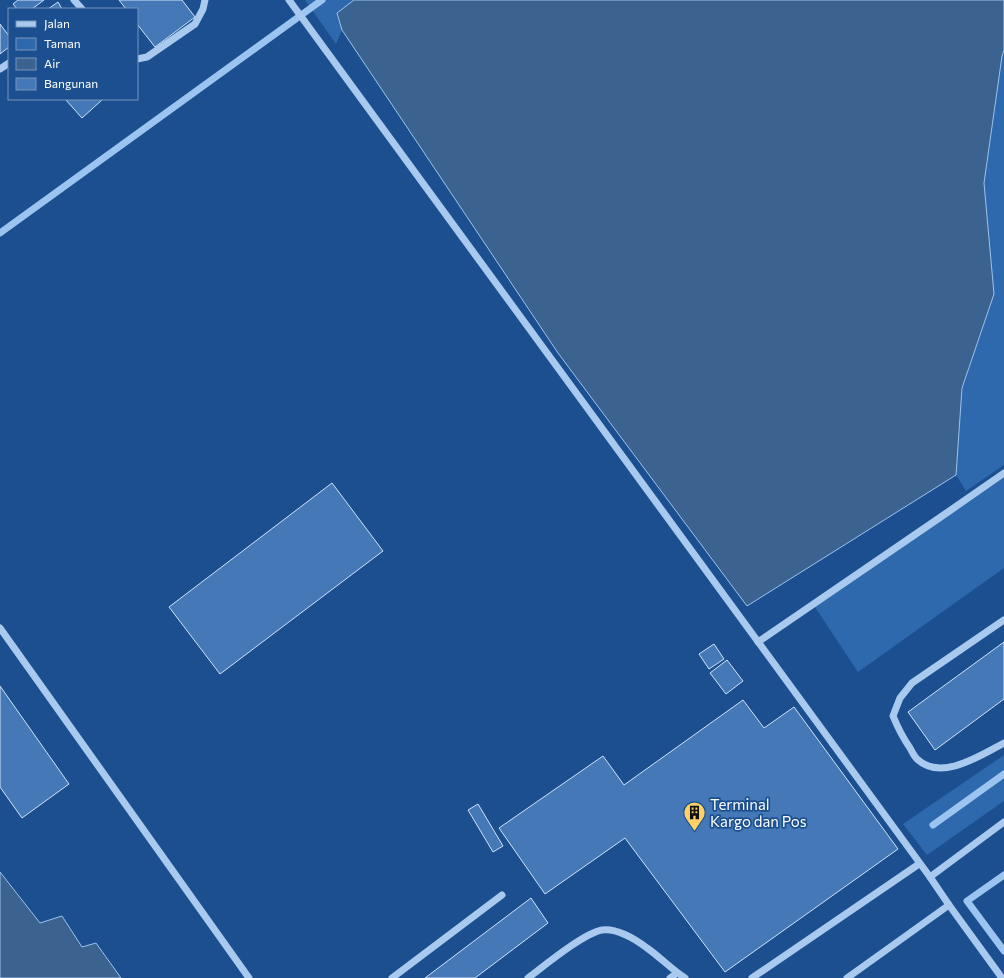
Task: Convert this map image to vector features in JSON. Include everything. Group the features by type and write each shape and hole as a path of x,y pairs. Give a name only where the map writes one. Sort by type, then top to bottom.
{"lane":[{"path":"74,0 81,8"},
{"path":"138,58 147,57 195,24 203,9 205,0"},
{"path":"289,0 930,878 948,905 1002,975"},
{"path":"758,642 1004,473"},
{"path":"1004,620 912,683 900,698 893,716 899,730 917,759 931,767 944,769 972,760 1004,743"},
{"path":"0,628 249,978"},
{"path":"930,878 1004,822"},
{"path":"752,978 919,864"},
{"path":"392,978 502,896"},
{"path":"847,978 948,905"},
{"path":"528,978 585,937 602,930 615,931 633,939 685,978"},
{"path":"670,978 677,973"}],"green space":[{"path":"305,0 354,0 337,13 342,30 336,44"},
{"path":"1004,50 1004,465 966,491 956,475 962,388 994,294 984,183"},
{"path":"1004,476 1004,568 858,672 815,607"},
{"path":"1004,755 1004,801 927,855 903,824"}],"water":[{"path":"354,0 1004,0 1004,50 984,183 994,294 962,388 956,475 747,606 558,353 342,30 337,13"},
{"path":"0,872 40,923 62,916 82,947 96,943 121,978 0,978"}],"building":[{"path":"18,0 44,0 33,8 16,8 13,4"},
{"path":"119,0 182,0 195,17 155,47 138,25 138,8 125,8"},
{"path":"58,2 61,8 49,8"},
{"path":"0,24 8,35 8,48 0,54"},
{"path":"66,100 102,100 82,118"},
{"path":"332,483 383,551 220,674 169,607"},
{"path":"1004,642 1004,699 935,750 908,712"},
{"path":"714,644 724,659 709,669 699,654"},
{"path":"727,660 743,681 726,694 710,673"},
{"path":"0,686 69,784 22,818 0,787"},
{"name":"Terminal Kargo dan Pos","path":"743,700 764,728 794,707 898,849 725,972 625,838 545,894 499,828 603,756 624,785"},
{"path":"478,804 503,846 493,852 468,810"},
{"path":"531,898 548,923 475,978 425,978"}],"waterway":[{"path":"0,233 322,0"},
{"path":"933,825 1004,774"},
{"path":"1004,875 967,901 1004,951"}],"place":[{"name":"Terminal Kargo dan Pos","path":"694,832"}]}
